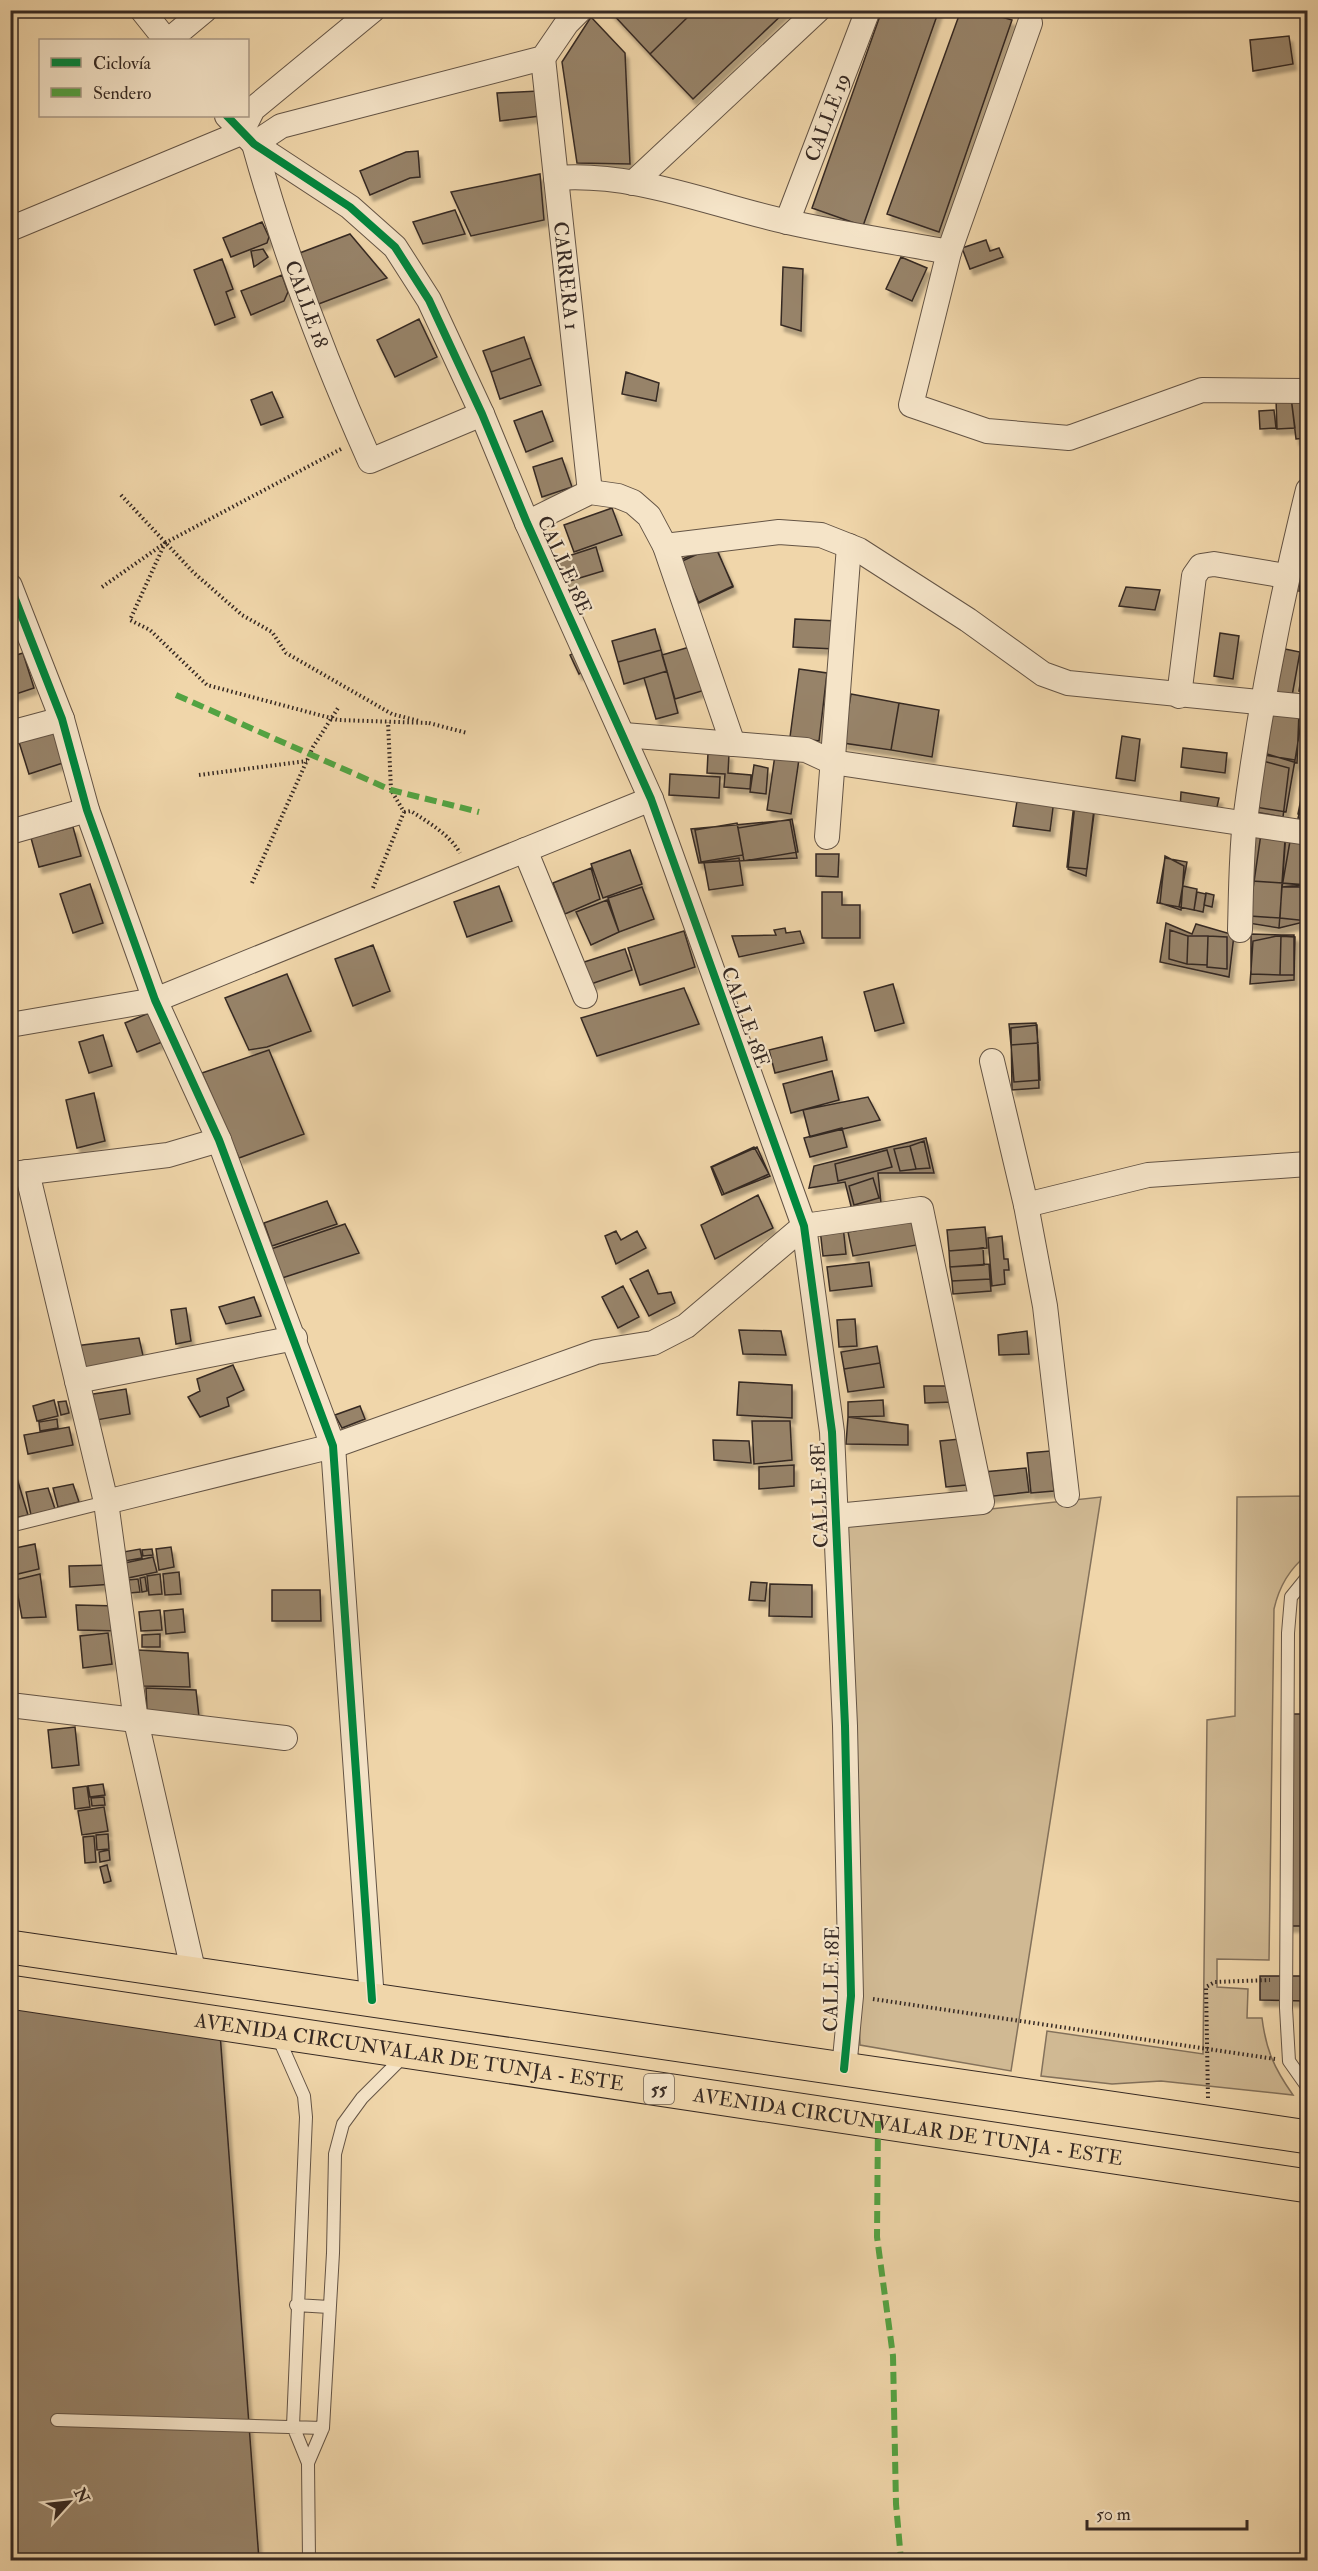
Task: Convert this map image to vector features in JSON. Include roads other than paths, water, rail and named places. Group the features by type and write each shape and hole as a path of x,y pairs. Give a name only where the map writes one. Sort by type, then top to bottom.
{"highway":[{"path":"10,1947 1308,2137"},
{"name":"AVENIDA CIRCUNVALAR DE TUNJA - ESTE","path":"10,1992 1308,2186"}],"street":[{"path":"142,10 166,39"},
{"path":"168,39 205,10"},
{"path":"249,115 252,109 373,10"},
{"path":"10,229 241,131 281,126 543,58 567,23 580,10"},
{"path":"633,183 818,10"},
{"name":"CALLE 19","path":"787,222 868,10"},
{"path":"1030,23 949,252 911,405 987,431 1069,438 1202,390 1308,392"},
{"name":"CARRERA 1","path":"543,58 590,492"},
{"path":"241,131 248,117"},
{"name":"CALLE 18E","path":"241,131 350,207 395,247 429,300 482,414 651,799 804,1226 832,1432 836,1516 851,1996 844,2069"},
{"name":"CALLE 18","path":"241,131 271,204 338,387 370,461 482,414"},
{"path":"556,178 583,176 633,183 694,196 787,222 949,252"},
{"path":"1240,930 1245,823 1263,704 1286,576 1308,490"},
{"path":"528,523 590,492 618,496 633,502 649,516 665,546 733,744"},
{"path":"665,546 779,532 821,535 849,546 968,620 1043,674 1068,683 1179,696 1308,707"},
{"path":"827,837 849,546"},
{"path":"1179,696 1194,576 1201,566 1214,564 1286,576"},
{"path":"10,586 21,643 62,719 87,810 155,1000 219,1140 295,1338 333,1446 372,2000"},
{"path":"10,733 62,719"},
{"path":"624,735 806,750 832,762 1308,833"},
{"path":"10,1025 155,1000 651,799"},
{"path":"10,832 87,810"},
{"path":"525,850 585,996"},
{"path":"992,1061 1026,1205 1045,1306 1067,1495"},
{"path":"194,1974 136,1721 106,1503 77,1381 19,1173 168,1155 219,1140"},
{"path":"1026,1205 1148,1175 1308,1164"},
{"path":"106,1503 333,1446 596,1352 653,1343 686,1326 804,1226 921,1209 982,1502 836,1516"},
{"path":"77,1381 295,1338"},
{"path":"10,1705 285,1738"}],"lane":[{"path":"10,1526 106,1503"},
{"path":"1308,1576 1291,1597 1288,1633 1285,1980 1289,2061 1308,2088"},
{"path":"275,2031 304,2096 306,2116 296,2305 293,2426 308,2463 309,2560"},
{"path":"308,2463 323,2428 334,2154 343,2124 362,2098 410,2051"},
{"path":"296,2305 329,2307"},
{"path":"57,2420 323,2428"}]}
